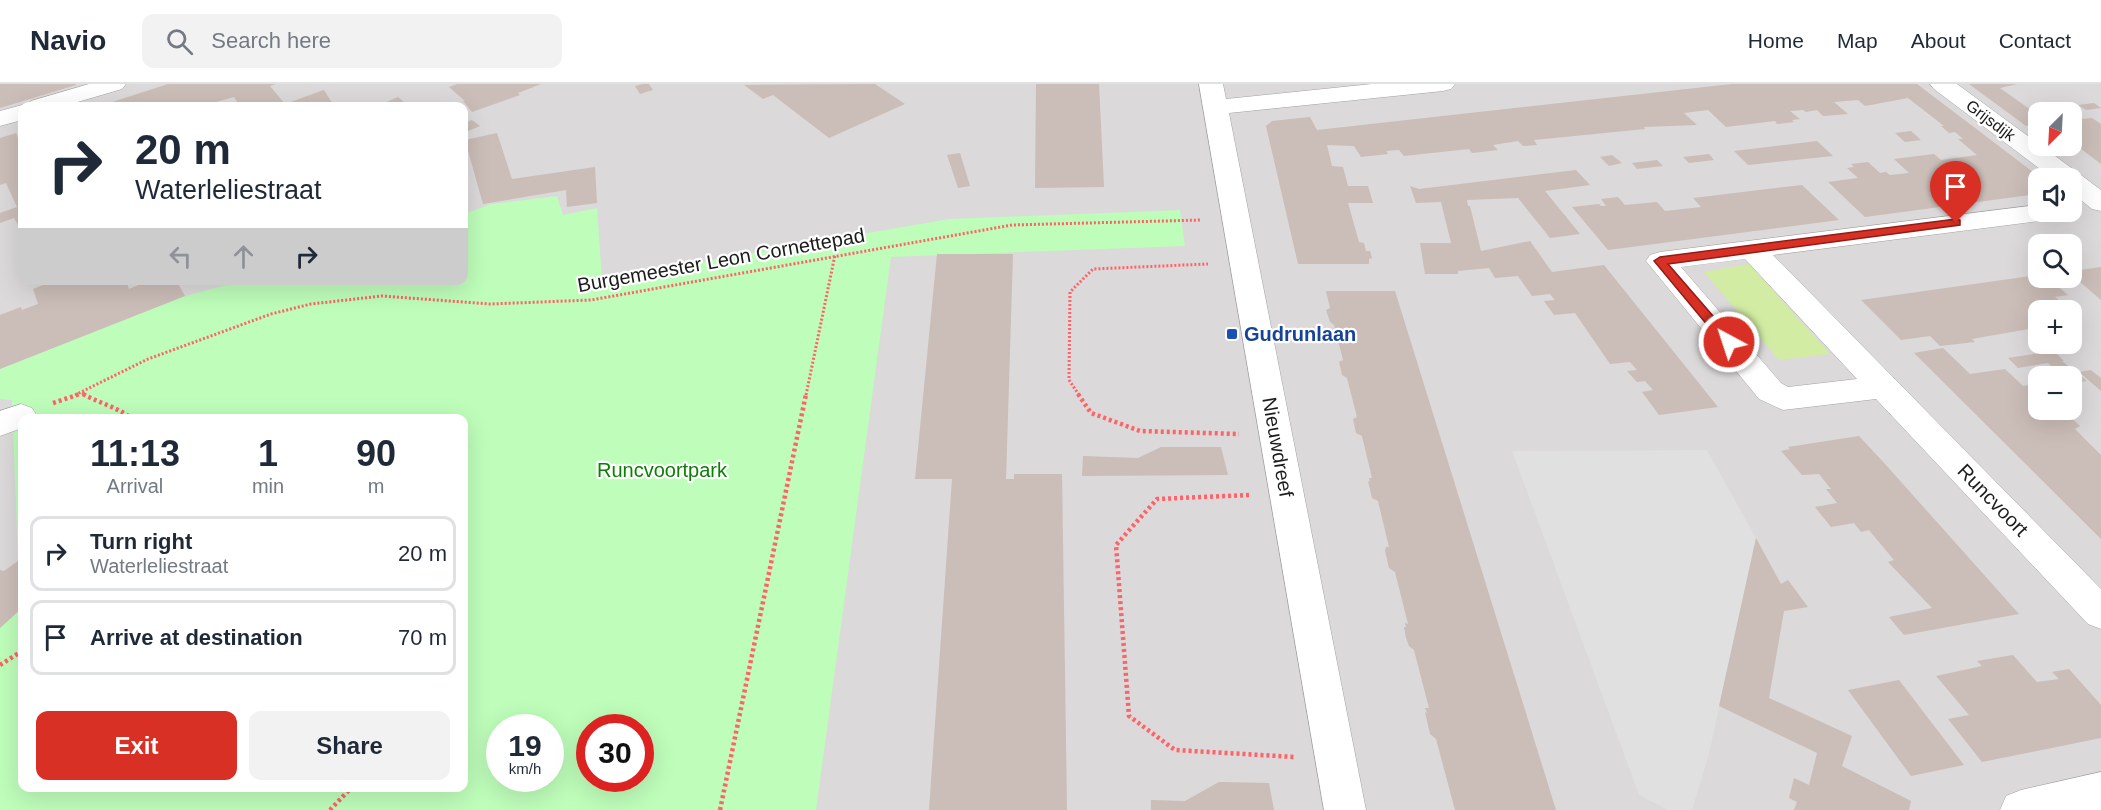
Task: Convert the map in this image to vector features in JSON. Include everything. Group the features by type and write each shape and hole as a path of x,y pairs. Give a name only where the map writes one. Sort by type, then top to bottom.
{"street":[{"path":"53,102 114,84"},
{"path":"1213,96 1443,84"},
{"name":"Grijsdijk","path":"1942,84 2055,168"},
{"name":"Nieuwdreef","path":"1213,96 1238,219 1275,435 1345,810"},
{"path":"0,118 18,113"},
{"path":"2082,189 2101,204"},
{"path":"2082,207 2101,204"},
{"path":"1885,387 1783,399 1770,391 1660,261 2028,214"},
{"name":"Runcvoort","path":"1750,248 2101,613"},
{"path":"2021,810 2101,792"}],"path":[{"name":"Burgemeester Leon Cornettepad","path":"126,414 100,404 82,393 148,360 271,314 311,304 382,296 490,304 591,300 1012,225 1238,219"},
{"path":"720,810 835,255"},
{"path":"1246,263 1093,269 1070,292 1069,380 1091,413 1140,430 1275,435"},
{"path":"1286,493 1157,499 1116,545 1129,716 1175,750 1335,760"},
{"path":"0,665 18,654"},
{"path":"330,810 347,792"}],"shaded area":[{"path":"0,84 2101,84 2101,810 0,810"},
{"path":"1707,450 1756,538 1709,754 1692,810 1668,810 1639,795 1512,451"}],"green space":[{"name":"Runcvoortpark","path":"557,196 563,215 597,208 602,279 949,219 1180,210 1185,246 891,257 816,810 0,810 0,628 18,612 18,792 468,792 468,414 18,414 18,561 12,400 0,399 0,369 185,296 227,285 468,285 468,213 491,204"},
{"path":"1749,264 1830,354 1779,360 1704,272"}],"building":[{"path":"0,84 76,84 76,85 0,108"},
{"path":"168,84 276,84 270,86 283,102 237,102 234,97 216,102 112,102"},
{"path":"457,84 541,84 518,93 520,95 472,112 468,107 468,102 464,102 449,87"},
{"path":"649,84 653,90 640,94 635,86"},
{"path":"875,84 905,104 829,138 773,95 763,99 744,85"},
{"path":"1036,84 1099,84 1104,187 1035,188"},
{"path":"1732,84 1917,84 2028,168 2028,195 1865,217 1828,182 1858,178 1847,168 1854,167 1851,164 1868,162 1880,173 1886,172 1890,175 1909,173 1894,159 1934,154 1941,160 1977,155 1958,139 1963,139 1955,132 1949,133 1941,126 1944,126 1908,98 1865,106 1858,100 1834,102 1848,114 1823,116 1817,110 1790,111 1800,119 1777,124 1775,121 1726,127 1708,110 1684,113 1697,125 1644,127 1645,129 1534,140 1537,145 1523,146 1518,141 1493,145 1498,150 1472,153 1469,149 1404,156 1399,150 1386,151 1388,154 1361,157 1354,146 1327,145 1332,166 1343,167 1348,186 1368,186 1373,203 1348,203 1359,242 1364,243 1366,251 1370,251 1372,258 1369,259 1369,264 1298,264 1266,126 1272,121 1310,117 1317,130"},
{"path":"1969,84 2017,84 2000,88 2028,108 2028,126"},
{"path":"324,90 332,102 291,102"},
{"path":"398,97 404,102 387,102"},
{"path":"2094,103 2101,108 2086,110 2082,104"},
{"path":"2092,118 2101,124 2101,164 2082,150 2082,119"},
{"path":"472,120 480,126 468,131 468,122"},
{"path":"1911,131 1921,140 1905,142 1895,133"},
{"path":"16,133 18,138 18,225 14,218 0,223 0,213 17,207 6,183 0,185 0,138"},
{"path":"497,133 512,179 595,167 597,203 567,207 566,190 483,204 468,151 468,139"},
{"path":"1817,141 1833,156 1748,165 1734,151"},
{"path":"960,153 970,186 958,188 947,155"},
{"path":"1709,154 1714,160 1689,163 1683,157"},
{"path":"1612,155 1622,163 1609,166 1600,157"},
{"path":"1657,160 1663,166 1637,169 1632,163"},
{"path":"1576,170 1590,185 1545,191 1580,234 1550,238 1518,198 1467,200 1481,251 1530,241 1552,272 1604,265 1718,407 1659,415 1642,392 1653,390 1645,381 1637,382 1627,371 1637,370 1630,362 1610,364 1575,313 1554,315 1544,301 1555,300 1550,294 1532,296 1518,276 1495,278 1489,268 1458,271 1458,274 1425,274 1420,243 1451,243 1441,202 1416,203 1410,186 1419,189"},
{"path":"1802,185 1839,220 1608,250 1572,207 1599,204 1606,206 1601,199 1618,197 1625,205 1657,202 1665,211 1701,207 1693,198"},
{"path":"937,254 1013,254 1006,479 1014,479 1014,474 1062,474 1067,810 929,810 952,479 915,479"},
{"path":"2101,267 2101,300 2082,284 2082,270"},
{"path":"2028,276 2028,288 2060,288 2068,295 2055,297 2059,300 2028,300 2028,329 1972,339 1975,342 1940,346 1930,336 1901,340 1861,300"},
{"path":"43,285 128,285 129,289 138,285 179,285 185,296 0,369 0,315 21,307 22,310 38,304 33,289"},
{"path":"1326,291 1395,291 1556,810 1455,810 1436,739 1430,734 1425,712 1427,713 1425,708 1429,708 1414,650 1409,646 1406,638 1404,627 1406,627 1405,623 1408,624 1395,572 1389,568 1385,551 1386,547 1389,547 1378,501 1372,498 1368,481 1370,482 1369,478 1372,478 1362,436 1356,433 1353,419 1357,417 1347,378 1342,375 1339,362 1343,360 1334,325 1330,322 1326,310 1330,308"},
{"path":"1943,348 1970,374 2005,369 2023,386 2028,385 2028,420 2074,420 2080,426 2075,429 2101,455 2101,539 1914,353"},
{"path":"2034,354 2057,354 2068,366 2051,366 2048,363 2018,368 2008,358"},
{"path":"2091,370 2101,378 2101,391 2082,375 2082,372"},
{"path":"1859,436 2019,614 1904,635 1889,617 1932,608 1888,562 1894,560 1869,530 1861,532 1854,523 1831,527 1815,507 1837,503 1826,489 1831,489 1819,474 1802,475 1781,451 1790,449 1788,447"},
{"path":"1161,447 1221,447 1228,475 1082,476 1083,456 1138,458"},
{"path":"1756,538 1781,584 1788,580 1808,607 1784,611 1769,698 1852,736 1842,766 1911,801 1909,810 1794,810 1797,802 1789,798 1794,778 1809,785 1817,753 1719,706"},
{"path":"18,561 18,612 0,628 0,570 4,571"},
{"path":"2013,655 2037,682 2059,679 2052,672 2069,669 2101,705 2101,738 1982,762 1948,719 1969,715 1936,676 1982,666 1977,661"},
{"path":"1899,680 1964,765 1911,776 1848,690"},
{"path":"1219,782 1269,783 1274,810 1151,810 1151,800 1185,801"}],"place":[{"name":"Gudrunlaan","path":"1232,334"}],"route":[{"path":"1729,342 1660,261 1956,223"}]}
